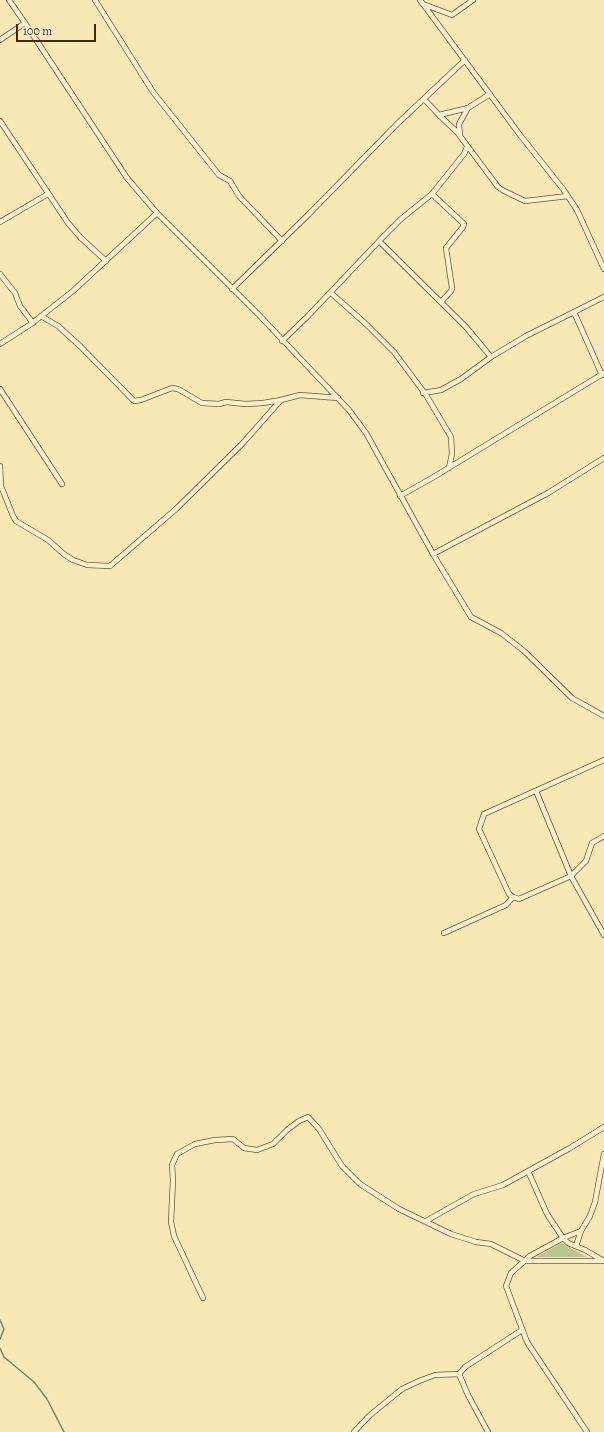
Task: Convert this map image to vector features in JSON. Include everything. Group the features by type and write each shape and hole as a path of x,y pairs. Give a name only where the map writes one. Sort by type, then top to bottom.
{"street":[{"path":"9,0 127,178 157,213 349,410 366,433 433,554 471,617 501,633 524,651 572,698 604,716"},
{"path":"95,0 153,92 219,175 230,181 239,196 282,240"},
{"path":"422,2 452,15 473,0"},
{"path":"422,2 520,135 568,196 587,229 604,269"},
{"path":"0,40 25,23"},
{"path":"232,289 396,125 465,60"},
{"path":"439,116 468,108 490,94"},
{"path":"424,99 461,137 498,187 510,195 525,201 568,196"},
{"path":"461,137 459,124 468,108"},
{"path":"0,121 68,223 106,261"},
{"path":"282,341 331,293 379,241 432,194 460,160 467,147"},
{"path":"0,222 48,194"},
{"path":"432,194 459,218 464,225 446,248 452,288 441,302"},
{"path":"0,344 33,323 73,291 157,213"},
{"path":"379,241 466,327 491,357"},
{"path":"0,274 15,293 20,306 33,323"},
{"path":"331,293 366,324 394,352 424,392 451,437 452,454 449,468"},
{"path":"424,392 440,390 461,379 491,357 526,336 604,297"},
{"path":"400,496 449,468 603,374 574,312"},
{"path":"41,316 58,326 80,346 134,402 172,388 178,389 202,403 219,404 226,402 246,404 282,400 300,395 338,398"},
{"path":"0,389 62,484"},
{"path":"0,466 1,486 16,521 48,540 73,560 87,565 110,566 176,509 242,444 282,400"},
{"path":"433,554 548,493 604,458"},
{"path":"604,760 484,814 479,829 509,894 519,899 571,876 586,861 592,843 604,836"},
{"path":"536,791 571,876 604,935"},
{"path":"444,933 506,905 513,897"},
{"path":"203,1298 174,1236 171,1222 173,1180 172,1165 177,1154 195,1144 215,1140 233,1139 244,1148 257,1150 273,1144 287,1130 299,1121 308,1117 319,1129 342,1166 360,1184 399,1209 452,1234 476,1242 491,1244 525,1261 604,1261"},
{"path":"426,1221 474,1194 503,1185 570,1148 604,1126"},
{"path":"576,1246 581,1231 590,1216 595,1202 604,1154"},
{"path":"528,1171 547,1214 563,1238 604,1261"},
{"path":"581,1231 563,1238 530,1256 511,1273 506,1286 527,1342 588,1432"},
{"path":"354,1432 369,1416 402,1389 419,1380 435,1375 459,1374 465,1367 522,1330"},
{"path":"459,1374 468,1395 488,1432"}],"green space":[{"path":"562,1243 587,1257 536,1257"}],"waterway":[{"path":"0,1320 4,1329 0,1339"},
{"path":"0,1348 4,1357 34,1382 47,1399 64,1432"}]}
